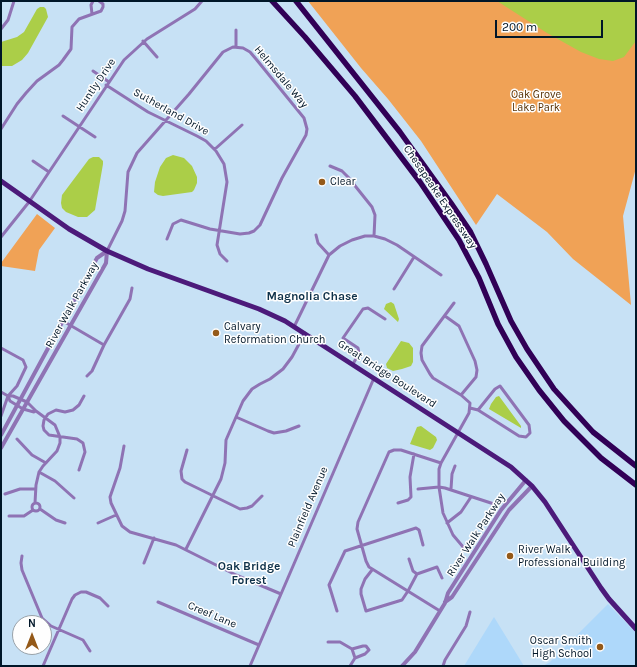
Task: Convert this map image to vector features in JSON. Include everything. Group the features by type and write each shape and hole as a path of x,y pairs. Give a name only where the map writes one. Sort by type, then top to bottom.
{"highway":[{"name":"Chesapeake Expressway","path":"272,1 355,96 420,182 459,240 478,278 498,324 516,357 539,390 564,421 601,458 636,485"},
{"name":"Chesapeake Expressway","path":"296,1 400,132 470,231 511,320 527,349 554,389 593,432 636,466"}],"main road":[{"name":"Great Bridge Boulevard","path":"1,181 29,202 107,251 154,272 259,309 294,326 511,467 532,486 553,513 605,593 636,629"}],"street":[{"path":"1,29 8,20 14,1"},
{"path":"92,14 91,5 93,1"},
{"path":"1,129 26,93 46,74 60,64 68,54 71,46 70,31 74,24 79,19 101,11 103,4 99,1"},
{"name":"Huntly Drive","path":"1,237 29,202 124,60 143,41 196,8 202,1"},
{"path":"236,30 236,47"},
{"path":"143,41 157,57"},
{"name":"Helmsdale Way","path":"107,251 119,229 125,211 128,193 127,178 131,163 141,147 198,84 223,52 229,48 236,47 248,50 304,118 307,131 304,140 282,178 263,220 258,228 253,232 244,234 219,230 181,220 173,224 167,239"},
{"name":"Sutherland Drive","path":"93,71 143,109 206,141 214,149 224,164 227,182 219,230 218,247 220,254 227,261"},
{"path":"63,116 95,137"},
{"path":"214,149 242,125"},
{"path":"33,161 49,172"},
{"path":"330,166 342,171 372,207 375,216 374,236"},
{"path":"316,235 318,243 329,255"},
{"path":"294,326 329,255 340,246 352,240 365,236 374,236 390,241 441,275"},
{"name":"River Walk Parkway","path":"1,435 97,258 107,251"},
{"name":"River Walk Parkway","path":"1,448 106,263 107,251"},
{"path":"394,289 414,257"},
{"path":"87,376 92,371 104,345 130,299 132,288"},
{"path":"454,303 422,346 420,353 422,360 433,378 462,395 470,404 469,413 439,469 439,487 443,513 453,534 464,548"},
{"path":"353,364 359,353 358,348 343,338 363,309 368,308 385,319"},
{"path":"445,316 459,326 476,366 476,377 462,395"},
{"path":"63,321 104,345"},
{"path":"186,549 214,496 224,471 226,440 243,401 252,390 270,379 288,364 305,333"},
{"path":"1,348 25,362 26,367 17,386 8,396 1,416"},
{"name":"Plainfield Avenue","path":"250,666 374,378"},
{"path":"470,408 478,410 519,436 526,437 530,433 530,425 500,386 495,389 478,410"},
{"path":"1,392 8,396 13,396 27,402 36,412"},
{"path":"8,396 10,401 17,406 46,417 55,425 60,437 58,448 39,472 35,489 35,503 33,505 33,510"},
{"path":"79,470 85,454 84,445 77,439 53,436 46,432 43,426 48,414 56,410 65,412 73,410 79,405 84,396"},
{"path":"236,417 274,433 286,431 299,426"},
{"path":"17,439 32,455 46,463"},
{"path":"124,446 120,468 110,497 122,526 127,530 186,549 236,575 281,594"},
{"path":"187,450 181,472 182,479 185,482 237,508 243,509 252,506 262,496"},
{"path":"440,611 372,570 366,561 357,529 358,522 389,452 401,450 441,463"},
{"path":"398,503 408,500 411,496 410,477 414,454"},
{"path":"451,489 452,474 455,466"},
{"path":"39,472 55,481 74,498"},
{"name":"River Walk Parkway","path":"402,666 414,652 445,603 448,593 501,510 526,480"},
{"name":"River Walk Parkway","path":"445,603 452,597 509,510 532,486"},
{"path":"418,489 439,487 451,489 494,504"},
{"path":"5,494 20,488 35,489"},
{"path":"447,523 461,512 471,497"},
{"path":"35,503 40,505 40,510"},
{"path":"9,516 24,516 33,510 40,510 56,520 65,523"},
{"path":"98,522 116,514"},
{"path":"336,611 330,589 331,580 345,551 416,528 419,530 423,545"},
{"path":"144,563 154,538"},
{"path":"22,556 22,570 40,615 48,624 83,640 90,651"},
{"path":"410,559 413,571 417,574"},
{"path":"372,570 365,579 361,589 366,612 402,600 417,574 437,567 442,578"},
{"path":"43,666 72,599 78,593 86,592 102,600 108,606"},
{"name":"Creef Lane","path":"158,602 259,645"},
{"path":"443,666 466,626 470,612"},
{"path":"328,642 340,642 352,649 355,658"},
{"path":"350,666 355,658 366,654 369,650 366,646 352,649"}],"shaded area":[{"path":"497,1 636,1 636,41 624,57 613,61 599,59 581,52 547,33"},
{"path":"44,7 46,9 48,17 28,53 22,60 12,66 1,66 1,42 17,37 24,32 37,9"},
{"path":"173,155 184,158 192,166 197,177 197,183 192,192 163,196 158,195 154,192 155,182 160,167 166,158"},
{"path":"99,157 103,161 95,210 87,217 78,217 66,212 62,208 62,195 89,159"},
{"path":"391,302 394,304 399,319 398,322 384,309 386,304"},
{"path":"401,341 409,343 413,348 413,362 411,366 393,371 387,368 386,364"},
{"path":"499,396 521,428 489,409 496,397"},
{"path":"421,426 436,437 437,440 433,448 430,450 410,444 417,427"},
{"name":"Oscar Smith High School","path":"608,604 636,633 636,666 543,666 550,662"},
{"name":"Oscar Smith High School","path":"494,617 524,666 464,666"}],"green space":[{"name":"Oak Grove Lake Park","path":"308,1 636,1 636,168 623,216 631,305 573,259 547,232 497,194 476,225 421,141"},
{"path":"37,214 55,228 39,250 35,271 1,266 1,263"}],"place":[{"name":"Clear","path":"322,182"},
{"name":"Calvary Reformation Church","path":"216,333"},
{"name":"River Walk Professional Building","path":"510,556"},
{"name":"Oscar Smith High School","path":"600,647"}],"district":[{"name":"Magnolia Chase","path":"312,297"},
{"name":"Oak Bridge Forest","path":"249,574"}]}
